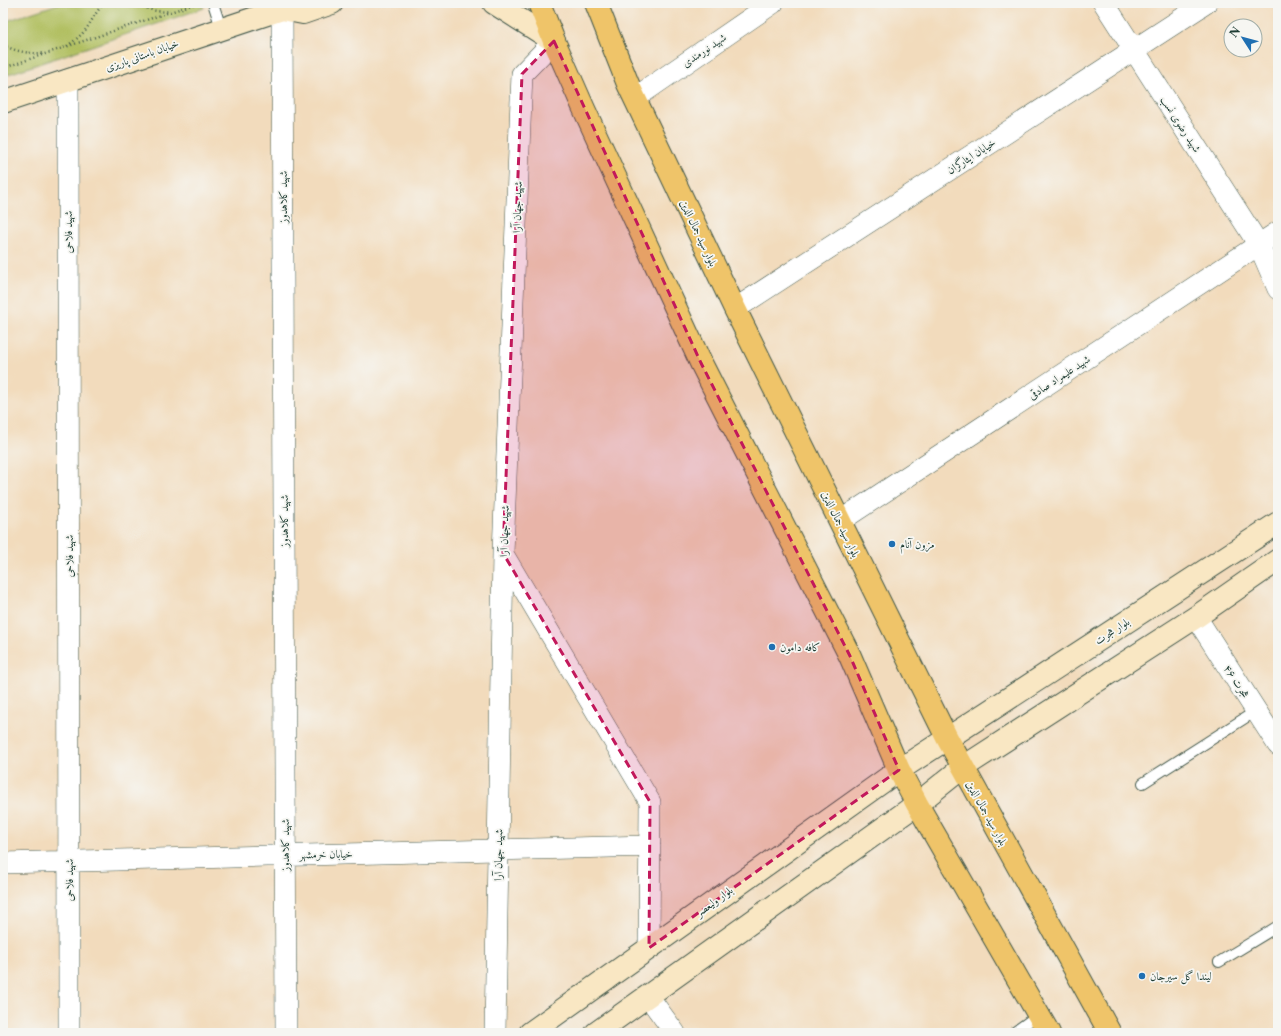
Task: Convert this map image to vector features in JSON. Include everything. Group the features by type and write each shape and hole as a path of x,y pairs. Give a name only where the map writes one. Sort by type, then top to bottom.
{"main road":[{"path":"540,3 554,41 701,363 850,656 899,770 1043,1024"},
{"name":"بلوار سید جمال الدین","path":"596,3 635,98 736,308 947,738 962,768 1110,1033"}],"street":[{"name":"خیابان باستانی پاریزی","path":"3,102 284,6 303,13 332,3"},
{"path":"494,3 554,41"},
{"name":"شهید نورمندی","path":"635,98 773,3"},
{"name":"شهید رضوی نسب","path":"1104,3 1259,245 1278,289"},
{"name":"خیابان ایثارگران","path":"736,308 1206,3"},
{"name":"شهید کلاهدوز","path":"284,6 286,1033"},
{"name":"شهید جهان آرا","path":"495,1033 503,553 522,74 554,41"},
{"name":"شهید فلاحی","path":"68,80 69,1033"},
{"name":"شهید علیمراد صادقی","path":"840,521 1278,232"},
{"name":"بلوار هجرت","path":"899,770 1278,523"},
{"path":"503,553 650,802 649,948"},
{"path":"596,1033 917,804 962,768 1196,617 1278,560"},
{"name":"هجرت ۴۶","path":"1196,617 1256,711 1276,737"},
{"name":"بلوار ولیعصر","path":"530,1033 899,770"},
{"name":"خیابان خرمشهر","path":"3,863 650,846"},
{"path":"648,996 675,1033"}],"lane":[{"path":"213,3 221,28"},
{"path":"1143,783 1256,711"},
{"path":"1219,962 1278,926"},
{"path":"1013,1033 1043,1024"}],"path":[{"path":"3,45 21,52 33,54 56,51 77,39 105,3"},
{"path":"136,3 148,9 167,12 177,10 191,3"},
{"path":"3,68 198,3"}],"highlighted area":[{"path":"554,41 701,363 850,656 899,770 649,948 650,802 503,553 522,74"}],"green space":[{"path":"61,3 202,3 204,8 3,76 3,22"}],"place":[{"name":"مزون آنام","path":"892,544"},
{"name":"کافه دامون","path":"772,647"},
{"name":"لیندا گل سیرجان","path":"1142,976"}]}
